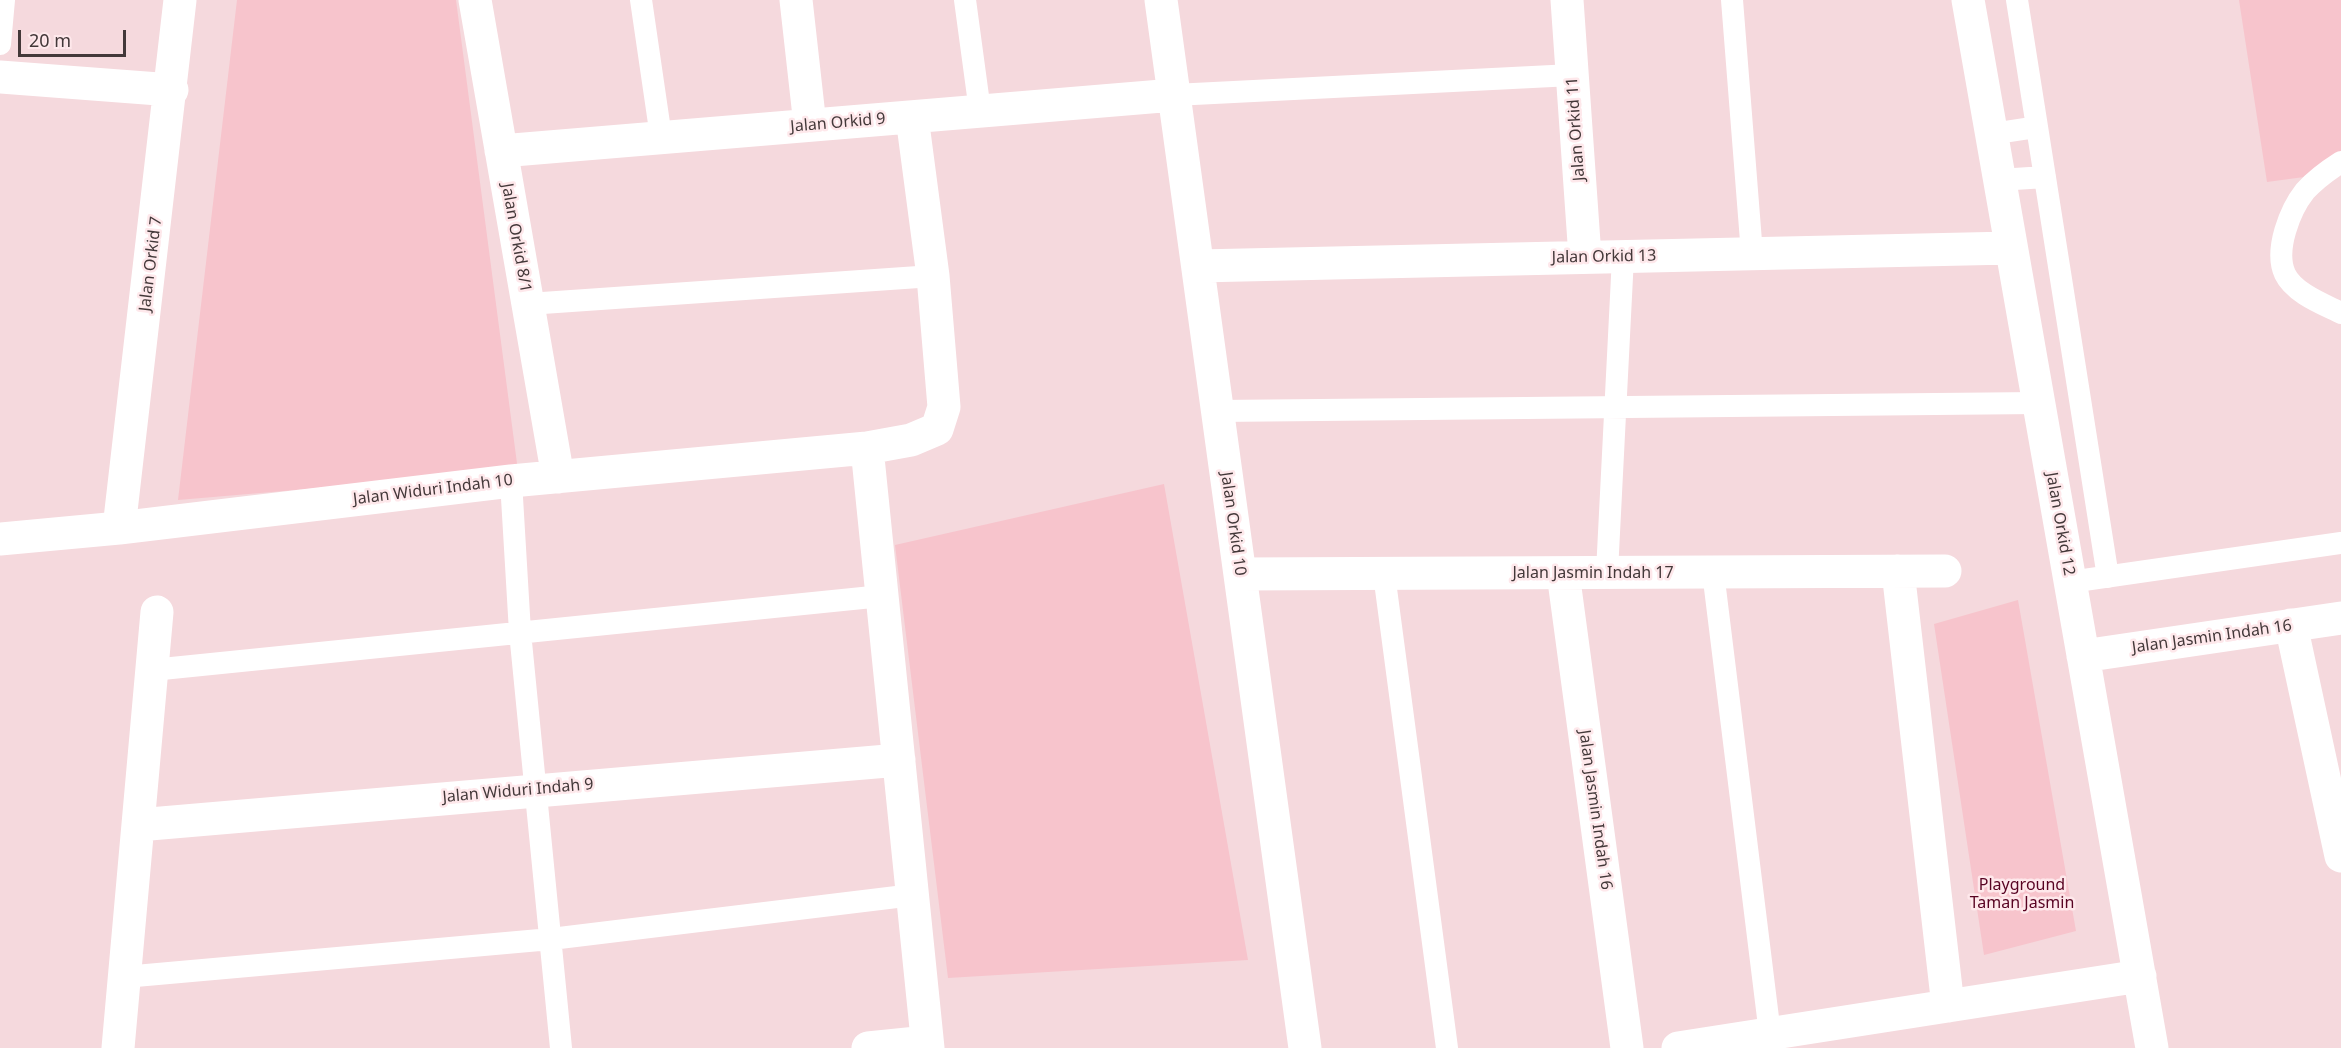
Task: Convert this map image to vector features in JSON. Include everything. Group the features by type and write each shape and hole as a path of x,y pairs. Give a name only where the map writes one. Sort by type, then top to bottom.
{"street":[{"name":"Jalan Orkid 7","path":"119,528 172,90 180,0"},
{"name":"Jalan Orkid 8/1","path":"475,0 558,477"},
{"path":"796,0 810,125"},
{"name":"Jalan Orkid 10","path":"1161,0 1305,1048"},
{"name":"Jalan Orkid 11","path":"1567,0 1585,257"},
{"name":"Jalan Orkid 12","path":"1968,0 2152,1048"},
{"path":"0,77 172,90"},
{"name":"Jalan Orkid 9","path":"501,151 1174,95"},
{"path":"912,117 933,276"},
{"name":"Jalan Orkid 13","path":"1198,266 2011,248"},
{"name":"Jalan Widuri Indah 10","path":"0,539 119,528 511,481 867,448 911,440 937,429 944,407 933,276"},
{"path":"867,448 927,1045 868,1048"},
{"path":"1898,571 1948,1006"},
{"name":"Jalan Jasmin Indah 17","path":"1240,574 1945,571"},
{"name":"Jalan Jasmin Indah 16","path":"1563,573 1627,1048"},
{"path":"118,1048 157,612"},
{"name":"Jalan Jasmin Indah 16","path":"2083,656 2341,618"},
{"path":"2291,625 2341,856"},
{"name":"Jalan Widuri Indah 9","path":"138,825 537,789 898,760"},
{"path":"1689,1047 2140,976"}],"lane":[{"path":"0,44 4,0"},
{"path":"641,0 661,137"},
{"path":"965,0 980,111"},
{"path":"1732,0 1752,254"},
{"path":"2017,0 2108,577"},
{"path":"1174,95 1572,75"},
{"path":"1991,134 2037,127"},
{"path":"2341,162 2306,191 2288,224 2282,257 2285,273 2291,282 2341,313"},
{"path":"1999,180 2045,177"},
{"path":"1607,572 1623,257"},
{"path":"528,304 933,276"},
{"path":"1217,411 2038,403"},
{"path":"511,481 520,632 561,1048"},
{"path":"2070,582 2341,543"},
{"path":"1713,572 1770,1034"},
{"path":"1384,574 1447,1048"},
{"path":"152,670 882,596"},
{"path":"124,977 551,939 913,895"}],"green space":[{"path":"237,0 456,0 518,471 178,500"},
{"path":"2239,0 2341,0 2341,172 2267,182"},
{"path":"1164,484 1248,960 948,978 895,545"},
{"name":"Playground Taman Jasmin","path":"2018,600 2076,931 1984,955 1934,624"}]}
